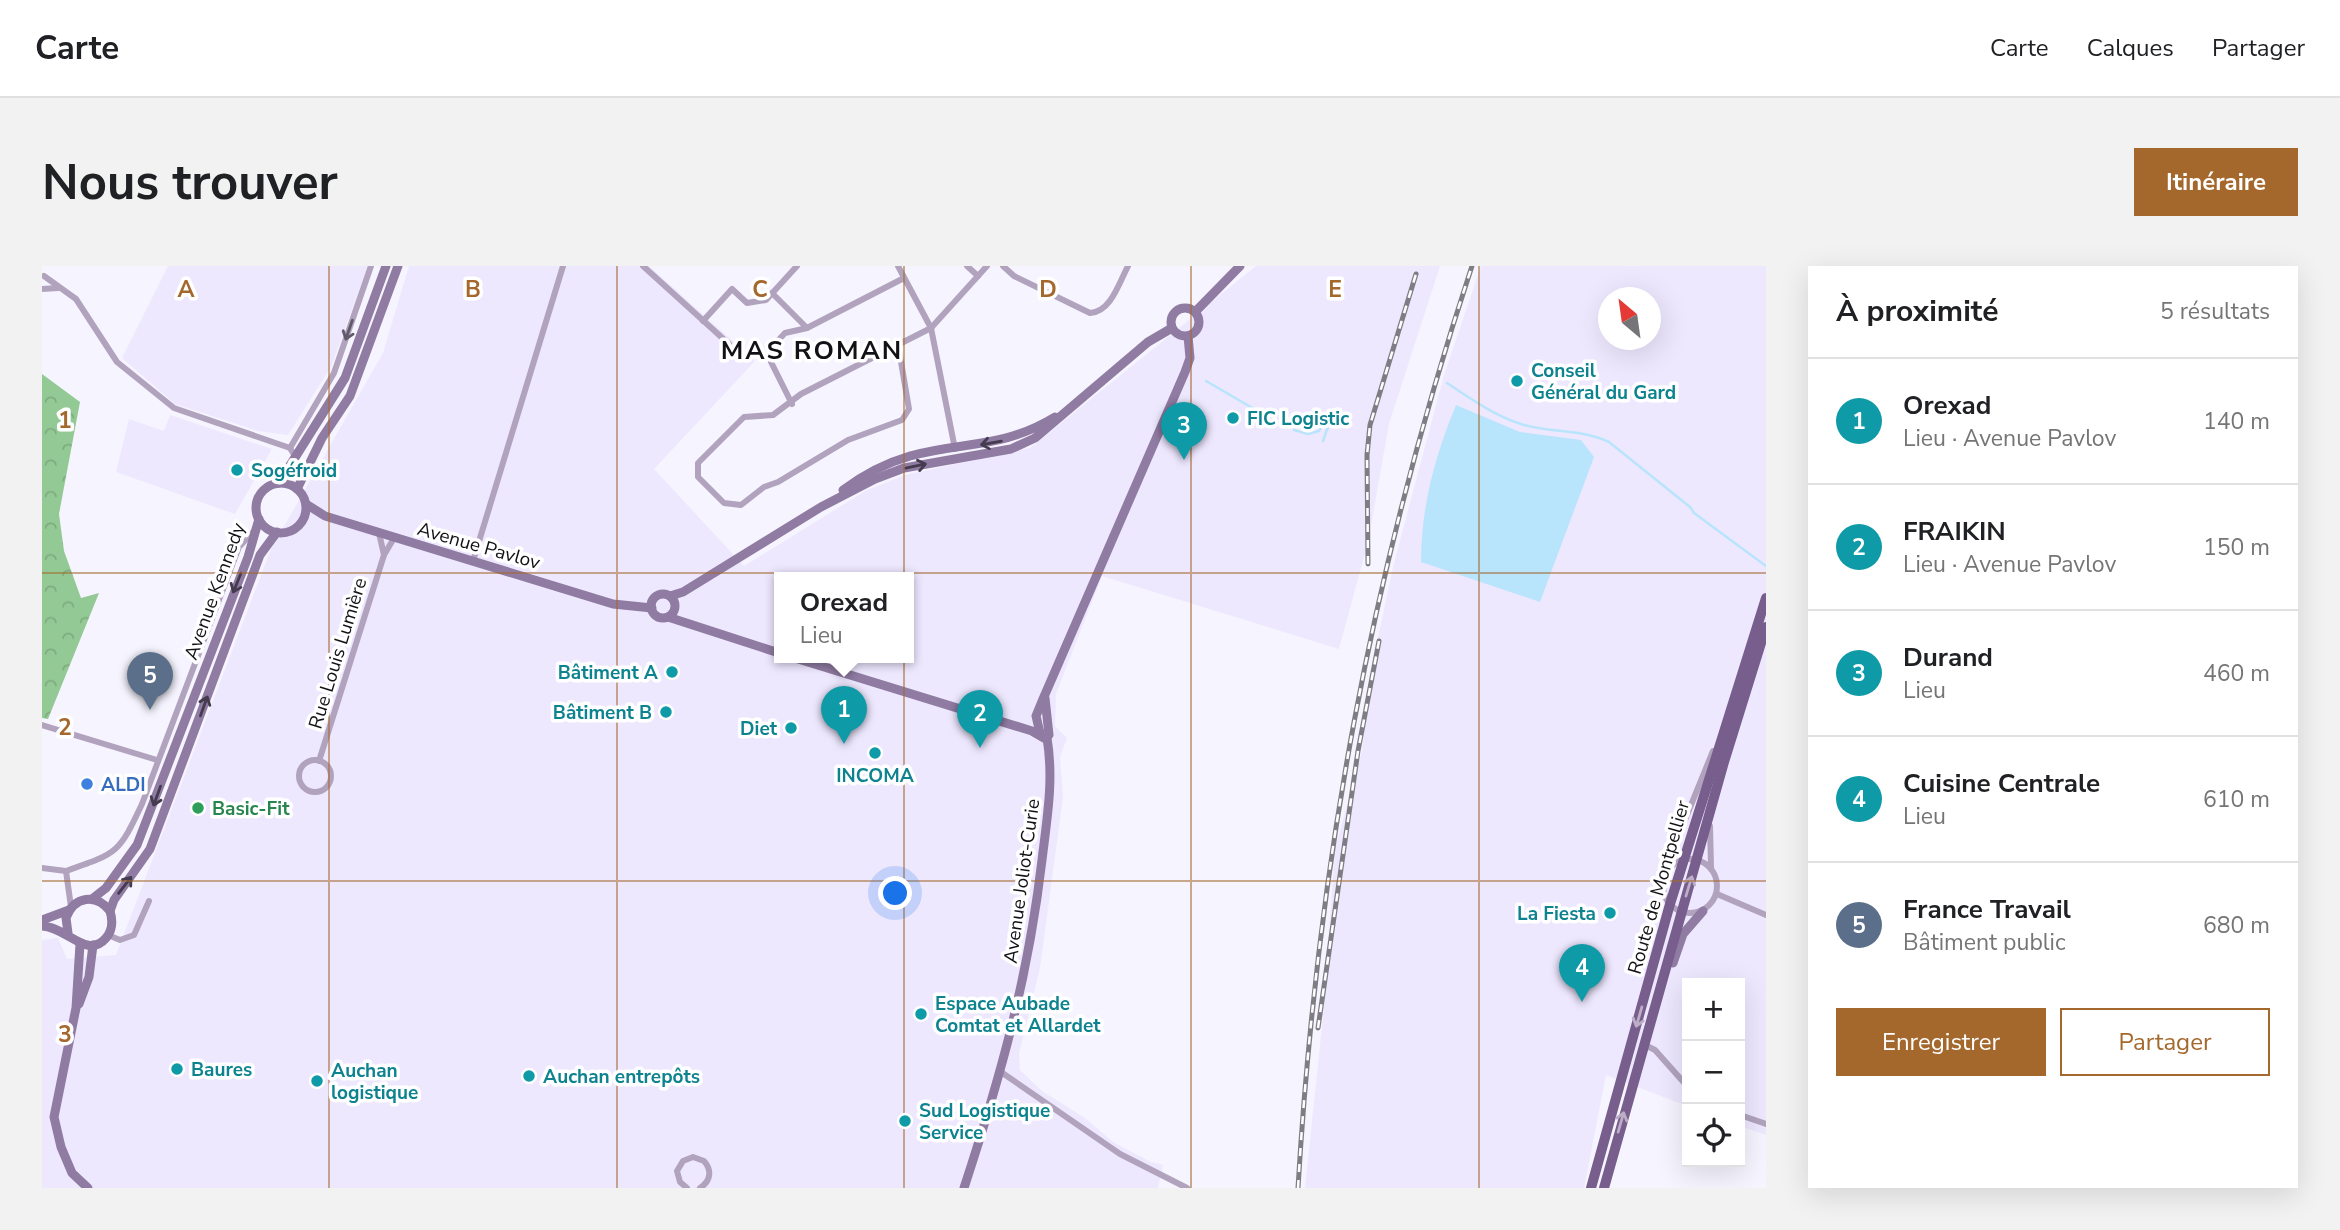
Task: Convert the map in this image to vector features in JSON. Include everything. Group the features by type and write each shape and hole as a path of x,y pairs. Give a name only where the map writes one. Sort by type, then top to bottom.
{"main road":[{"name":"Route de Montpellier","path":"1591,1188 1670,904 1766,598"},
{"name":"Route de Montpellier","path":"1604,1188 1696,859 1766,627"}],"street":[{"path":"290,448 334,373 372,266"},
{"path":"279,483 297,459 345,378 386,266"},
{"path":"297,489 322,438 350,396 398,266"},
{"path":"473,561 563,266"},
{"path":"642,266 729,344"},
{"path":"898,266 932,328 958,459"},
{"path":"967,266 978,276"},
{"path":"898,344 909,410 902,420 848,440 778,482 764,487 741,505 724,503 698,477 698,463 744,417 765,418 792,404 801,394 898,344 932,328 987,266"},
{"path":"1003,266 1014,276 1090,313 1098,313 1107,307 1127,266"},
{"path":"1195,312 1240,266"},
{"path":"703,321 732,289 747,303 766,300 795,267"},
{"path":"43,273 42,288 60,288"},
{"path":"43,273 76,299 117,362 174,408 290,448 297,459"},
{"path":"792,404 771,362 771,348 785,334 807,328 904,278"},
{"path":"772,293 807,328"},
{"path":"652,605 658,617 672,612 683,592 821,507 875,479 904,468 1012,449 1035,438 1148,342 1172,328 1175,312 1185,308 1195,312"},
{"path":"1172,328 1178,335 1188,336 1198,326 1195,312"},
{"name":"Avenue Joliot-Curie","path":"964,1188 1001,1072 1026,973 1052,783 1043,732 1037,716 1185,372 1190,358 1188,336"},
{"path":"821,507 852,484 891,463 1006,440 1040,426 1068,408"},
{"path":"279,483 297,489 306,505 302,521 291,530 277,532 264,525 257,511 260,496 271,485 279,483"},
{"name":"Avenue Pavlov","path":"306,505 326,516 394,538 622,605 652,605 662,594 670,596 683,592"},
{"name":"Avenue Pavlov","path":"302,521 326,516"},
{"name":"Avenue Kennedy","path":"42,920 70,909 106,888 137,845 248,557 259,519"},
{"path":"42,868 66,871 116,851 124,843 239,547 255,530"},
{"name":"Avenue Kennedy","path":"108,935 112,925 110,911 115,898 150,849 260,555 277,532"},
{"path":"379,533 384,555"},
{"name":"Rue Louis Lumière","path":"319,761 384,555 394,538"},
{"path":"670,596 672,612 683,624 774,651"},
{"path":"812,663 1043,732"},
{"path":"1703,911 1692,914 1681,912 1670,904 1663,884 1678,837 1729,714"},
{"path":"42,725 157,760"},
{"path":"319,761 328,767 330,778 326,788 310,792 301,784 300,772 307,763 319,761"},
{"path":"1650,1019 1659,1008 1683,934 1717,894 1718,883 1712,869 1711,810"},
{"path":"1670,867 1684,860 1696,859 1712,869"},
{"path":"66,871 71,888 70,909 66,918 68,933"},
{"path":"71,888 88,899 99,901 110,911"},
{"path":"1717,894 1766,915"},
{"path":"42,926 68,933 80,944 93,945 108,935 120,940 134,935 149,901"},
{"path":"80,944 76,1009 54,1116 61,1147 72,1173 88,1188"},
{"path":"76,1009 85,993 93,945"},
{"path":"1643,1044 1655,1050 1682,1080"},
{"path":"1001,1072 1128,1159 1187,1188"},
{"path":"1745,1117 1766,1124"},
{"path":"687,1188 680,1182 677,1171 683,1161 693,1157 704,1161 709,1170 708,1181 700,1188"}],"shaded area":[{"path":"168,266 368,266 331,367 288,435 258,431 175,404 122,358"},
{"path":"409,266 649,266 755,361 654,469 744,566 867,490 905,475 1030,448 1256,266 1440,266 1389,424 1368,542 1339,649 1102,576 1056,694 1055,726 1067,738 1060,757 1063,797 1040,968 1019,1054 1020,1070 1042,1091 1085,1118 1113,1142 1151,1162 1163,1165 1158,1188 42,1188 42,940 58,938 67,959 116,955 271,549 383,353"},
{"path":"1481,266 1766,266 1766,1135 1745,1128 1745,978 1682,978 1682,1104 1606,1075 1584,1188 1305,1188 1323,1017 1335,849 1362,751 1372,666 1393,567 1444,375"},
{"path":"170,415 272,449 235,514 116,472 129,419 164,431"}],"green space":[{"path":"42,374 80,402 59,514 64,551 81,598 99,593 48,719 42,718"}],"water":[{"path":"1456,405 1520,432 1581,440 1594,457 1540,602 1421,562 1424,521 1431,482"}],"waterway":[{"path":"1206,381 1268,417"},
{"path":"1447,383 1484,407 1514,422 1588,435 1609,442 1694,513 1766,566"},
{"path":"1294,430 1308,434 1319,431 1328,416"},
{"path":"1323,441 1331,418"}],"railway":[{"path":"1298,1188 1319,951 1354,721 1405,494 1436,380 1472,266"},
{"path":"1368,564 1367,455 1370,425 1416,274"},
{"path":"1318,1028 1358,751 1379,641"}],"place":[{"name":"Conseil Général du Gard","path":"1517,381"},
{"name":"FIC Logistic","path":"1233,418"},
{"name":"Durand","path":"1184,460"},
{"name":"Sogéfroid","path":"237,470"},
{"name":"Bâtiment A","path":"672,672"},
{"name":"France Travail","path":"150,710"},
{"name":"Bâtiment B","path":"666,712"},
{"name":"Diet","path":"791,728"},
{"name":"Orexad","path":"844,744"},
{"name":"FRAIKIN","path":"980,748"},
{"name":"INCOMA","path":"875,753"},
{"name":"ALDI","path":"87,784"},
{"name":"Basic-Fit","path":"198,808"},
{"name":"La Fiesta","path":"1610,913"},
{"name":"Cuisine Centrale","path":"1582,1002"},
{"name":"Espace Aubade Comtat et Allardet","path":"921,1014"},
{"name":"Baures","path":"177,1069"},
{"name":"Auchan entrepôts","path":"529,1076"},
{"name":"Auchan logistique","path":"317,1081"},
{"name":"Sud Logistique Service","path":"905,1121"}],"district":[{"name":"MAS ROMAN","path":"812,350"}]}
